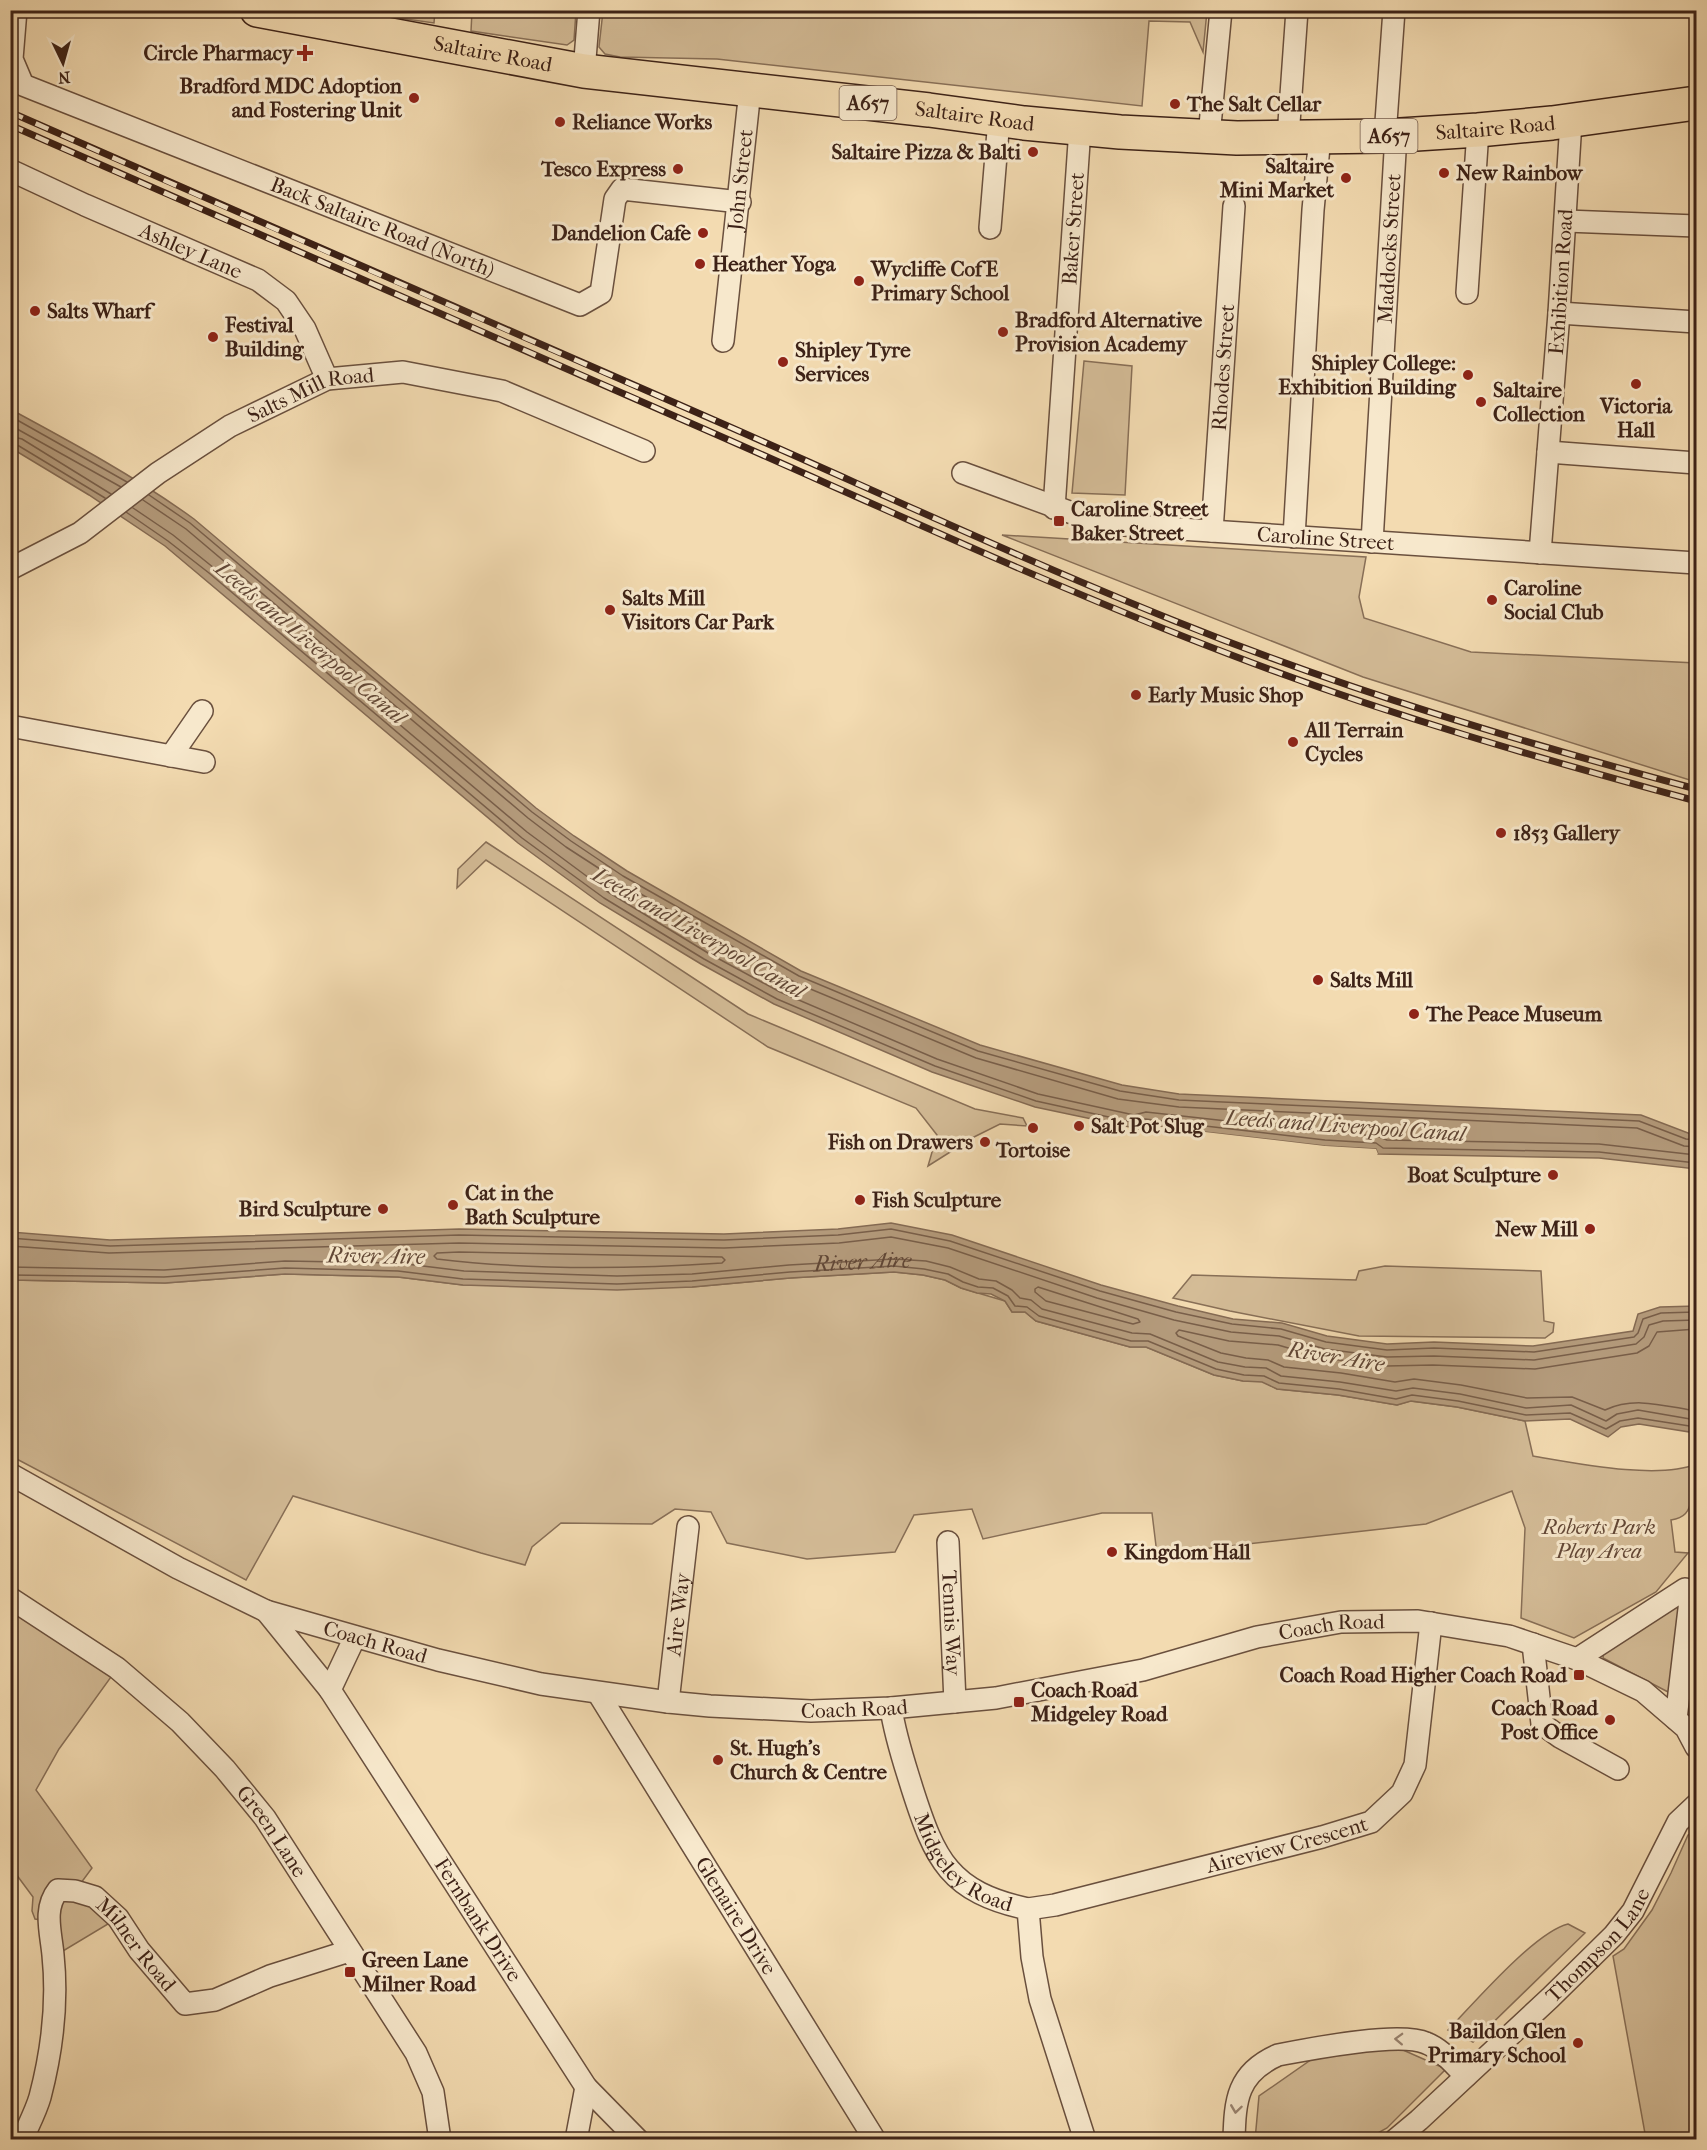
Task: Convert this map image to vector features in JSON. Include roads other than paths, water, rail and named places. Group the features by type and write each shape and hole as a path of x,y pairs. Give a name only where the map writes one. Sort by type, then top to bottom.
{"main road":[{"name":"Saltaire Road","path":"257,10 584,71 1080,128 1209,136 1391,136 1571,121 1696,103"}],"street":[{"name":"Back Saltaire Road (North)","path":"16,10 12,59 23,85 580,305 601,293 615,199 622,189 740,202"},
{"path":"584,71 589,10"},
{"path":"1209,136 1221,10"},
{"path":"1288,137 1298,10"},
{"name":"Maddocks Street","path":"1372,542 1391,136 1394,10"},
{"name":"John Street","path":"723,341 740,202 750,90"},
{"path":"990,228 999,119"},
{"name":"Exhibition Road","path":"1540,553 1566,221 1571,121"},
{"name":"Baker Street","path":"1054,508 1080,128"},
{"path":"1467,293 1478,130"},
{"path":"1294,537 1313,210 1320,136"},
{"name":"Ashley Lane","path":"10,170 258,280 286,301 305,329 327,379"},
{"name":"Rhodes Street","path":"1212,531 1234,206"},
{"path":"1566,221 1696,226"},
{"path":"1559,313 1696,322"},
{"name":"Salts Mill Road","path":"10,569 21,566 81,533 158,473 230,426 327,379 403,372 502,391 644,451"},
{"path":"1548,452 1696,463"},
{"name":"Caroline Street","path":"963,473 1094,521 1134,526 1696,563"},
{"path":"171,756 202,711"},
{"path":"10,726 204,762"},
{"name":"Coach Road","path":"10,1474 178,1568 266,1611 355,1637 542,1684 668,1702 811,1711 891,1708 996,1698 1143,1670 1257,1637 1341,1622 1431,1623 1509,1636 1577,1659 1643,1691 1686,1728 1696,1747"},
{"name":"Aire Way","path":"668,1702 688,1527"},
{"name":"Tennis Way","path":"948,1542 955,1702"},
{"path":"1577,1659 1685,1589 1691,1592 1677,1719"},
{"name":"Green Lane","path":"10,1598 117,1668 180,1722 225,1769 265,1818 416,2053 433,2092 440,2139"},
{"name":"Fernbank Drive","path":"266,1611 330,1690 586,2087 638,2139"},
{"name":"Aireview Crescent","path":"1028,1909 1056,1905 1322,1837 1371,1822 1402,1793 1415,1765 1431,1623"},
{"path":"330,1690 355,1637"},
{"path":"1533,1644 1542,1724 1560,1737 1618,1769"},
{"name":"Glenaire Drive","path":"598,1693 875,2139"},
{"name":"Midgeley Road","path":"891,1708 894,1730 927,1833 937,1854 959,1880 979,1893 1000,1903 1028,1909 1032,1957 1040,1999 1085,2139"},
{"name":"Thompson Lane","path":"1395,2139 1419,2120 1550,1998 1614,1935 1633,1911 1678,1822 1696,1805"},
{"name":"Milner Road","path":"22,2139 39,2099 54,2027 53,1957 48,1921 51,1899 58,1890 75,1891 95,1897 118,1918 139,1950 185,2004 215,2000 270,1976 349,1951"},
{"path":"1234,2139 1235,2106 1242,2086 1248,2076 1263,2061 1278,2055 1393,2038 1413,2040 1426,2042 1440,2051 1466,2076"},
{"path":"576,2139 586,2087"}],"water":[{"name":"Leeds and Liverpool Canal","path":"10,409 127,475 194,519 536,808 574,836 627,871 801,971 980,1045 1122,1085 1179,1094 1641,1115 1696,1134 1696,1169 1599,1158 1378,1154 1376,1149 1325,1146 1144,1125 1139,1129 1035,1107 932,1072 774,1004 701,964 600,903 518,843 165,546 89,495 11,448"},
{"name":"River Aire","path":"891,1223 952,1235 1101,1285 1178,1306 1233,1319 1282,1323 1327,1336 1387,1344 1434,1342 1533,1346 1633,1331 1638,1314 1660,1307 1696,1306 1696,1433 1639,1424 1621,1427 1608,1437 1570,1419 1525,1421 1457,1407 1411,1401 1397,1405 1338,1395 1277,1389 1262,1382 1214,1375 1146,1347 1130,1347 1036,1321 1025,1312 1012,1312 1005,1301 991,1294 977,1293 945,1280 923,1275 894,1272 692,1287 617,1290 463,1285 398,1277 285,1274 165,1283 11,1280 11,1232 110,1240 459,1229 724,1234 838,1229"}],"railway":[{"path":"10,112 1001,547 1175,621 1303,669 1433,713 1696,789"},
{"path":"10,125 964,544 1166,630 1291,677 1406,716 1522,752 1696,801"}],"place":[{"name":"Circle Pharmacy","path":"305,53"},
{"name":"Bradford MDC Adoption and Fostering Unit","path":"414,98"},
{"name":"The Salt Cellar","path":"1175,104"},
{"name":"Reliance Works","path":"560,122"},
{"name":"Saltaire Pizza & Balti","path":"1033,152"},
{"name":"Tesco Express","path":"678,169"},
{"name":"New Rainbow","path":"1444,173"},
{"name":"Saltaire Mini Market","path":"1346,178"},
{"name":"Dandelion Cafe","path":"703,233"},
{"name":"Heather Yoga","path":"700,264"},
{"name":"Wycliffe CofE Primary School","path":"859,281"},
{"name":"Salts Wharf","path":"35,311"},
{"name":"Bradford Alternative Provision Academy","path":"1003,332"},
{"name":"Festival Building","path":"213,337"},
{"name":"Shipley Tyre Services","path":"783,362"},
{"name":"Shipley College: Exhibition Building","path":"1468,375"},
{"name":"Victoria Hall","path":"1636,384"},
{"name":"Saltaire Collection","path":"1481,402"},
{"name":"Caroline Street Baker Street","path":"1059,521"},
{"name":"Caroline Social Club","path":"1492,600"},
{"name":"Salts Mill Visitors Car Park","path":"610,610"},
{"name":"Early Music Shop","path":"1136,695"},
{"name":"All Terrain Cycles","path":"1293,742"},
{"name":"1853 Gallery","path":"1501,833"},
{"name":"Salts Mill","path":"1318,980"},
{"name":"The Peace Museum","path":"1414,1014"},
{"name":"Salt Pot Slug","path":"1079,1126"},
{"name":"Tortoise","path":"1033,1128"},
{"name":"Fish on Drawers","path":"985,1142"},
{"name":"Boat Sculpture","path":"1553,1175"},
{"name":"Fish Sculpture","path":"860,1200"},
{"name":"Cat in the Bath Sculpture","path":"453,1205"},
{"name":"Bird Sculpture","path":"383,1209"},
{"name":"New Mill","path":"1590,1229"},
{"name":"Kingdom Hall","path":"1112,1552"},
{"name":"Coach Road Higher Coach Road","path":"1579,1675"},
{"name":"Coach Road Midgeley Road","path":"1019,1702"},
{"name":"Coach Road Post Office","path":"1610,1720"},
{"name":"St. Hugh's Church & Centre","path":"718,1760"},
{"name":"Green Lane Milner Road","path":"350,1972"},
{"name":"Baildon Glen Primary School","path":"1578,2043"}],"park label":[{"name":"Roberts Park Play Area","path":"1599,1539"}]}
